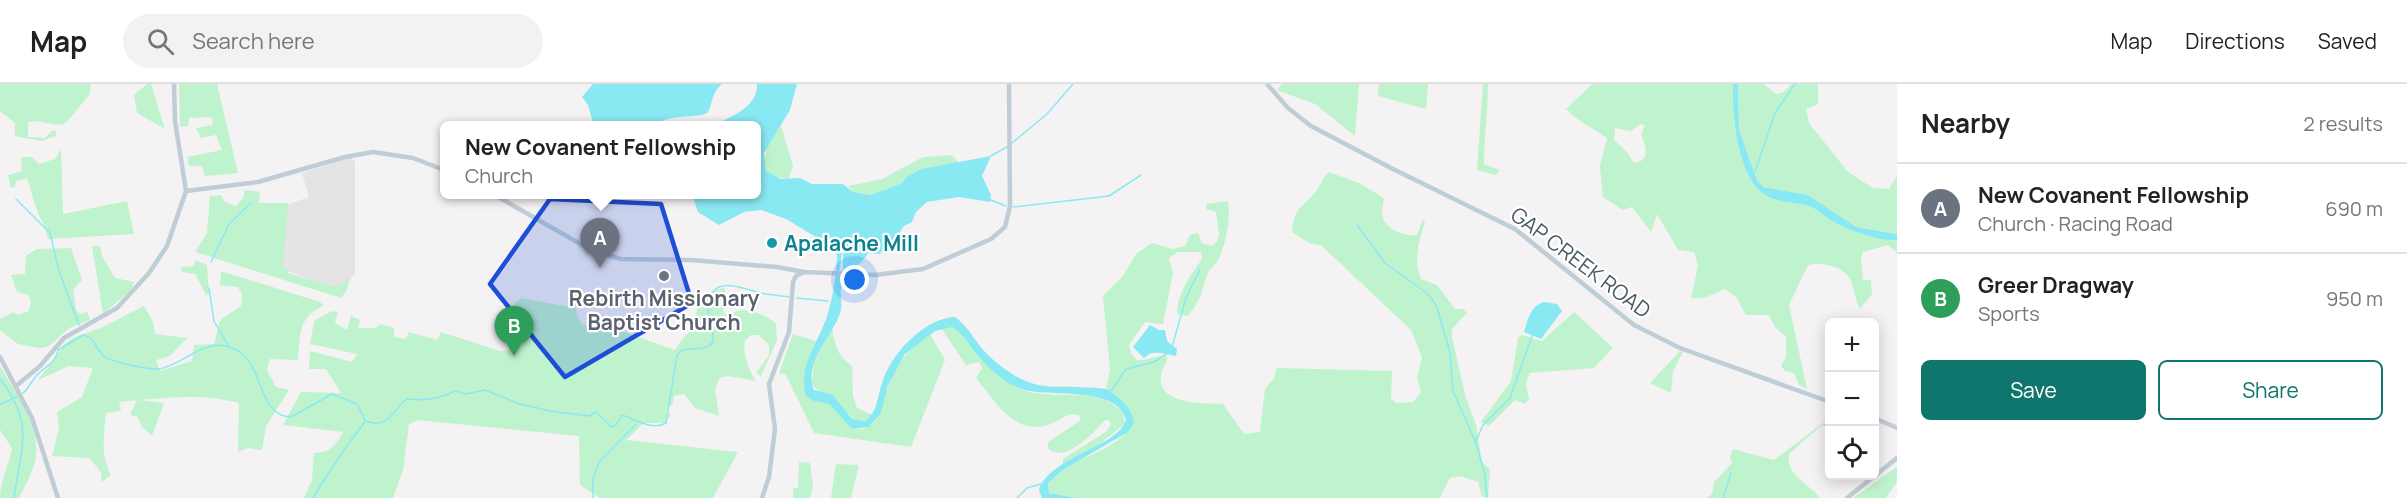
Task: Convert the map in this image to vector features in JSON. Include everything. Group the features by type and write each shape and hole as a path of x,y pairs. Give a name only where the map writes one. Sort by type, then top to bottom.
{"street":[{"path":"16,386 40,366 64,338 106,316 130,295 167,246 186,192 175,121 174,84"},
{"path":"500,199 591,250 617,259 691,260 795,272 898,274 930,266 991,239 1005,227 1010,207 1009,84"},
{"name":"GAP CREEK ROAD","path":"1268,84 1288,108 1311,126 1520,232 1634,325 1683,349 1825,400"},
{"path":"186,192 258,182 345,157 373,152 392,153 418,159 440,168"},
{"path":"762,498 769,477 775,429 769,384 787,341 795,272"},
{"path":"794,282 795,272"},
{"path":"0,357 32,418 58,498"},
{"path":"1879,420 1897,428"},
{"path":"1847,498 1897,458"}],"highlighted area":[{"path":"550,199 661,204 692,303 565,377 490,284"}],"shaded area":[{"path":"351,157 355,161 355,274 340,291 282,269 284,206 309,197 302,173"}],"green space":[{"path":"0,84 91,84 89,95 66,123 57,125 28,122 28,137 45,138 52,131 56,131 56,136 41,141 15,136 15,123 0,111"},
{"path":"147,84 151,84 165,129 137,113 134,95"},
{"path":"179,84 217,84 238,173 205,176 202,166 189,166 187,157 222,150 216,135 201,138 196,128 213,125 212,117 189,118 188,126 180,127"},
{"path":"1282,84 1359,84 1355,136 1315,104 1277,90"},
{"path":"1379,84 1428,84 1426,109 1378,96"},
{"path":"1483,84 1488,84 1484,164 1500,170 1496,175 1477,170"},
{"path":"1592,84 1733,84 1736,129 1743,163 1758,189 1774,199 1813,208 1832,221 1854,231 1881,239 1897,240 1897,253 1888,245 1863,252 1861,260 1863,280 1871,280 1872,294 1860,309 1851,281 1844,272 1832,266 1808,265 1789,305 1807,389 1799,385 1794,373 1785,371 1781,366 1786,357 1786,337 1775,327 1769,315 1746,315 1736,297 1725,289 1704,298 1691,298 1698,266 1694,252 1678,250 1657,214 1651,232 1632,207 1623,210 1603,197 1600,166 1607,138 1566,109","holes":["1641,124 1645,126 1641,134 1645,156 1639,162 1634,163 1627,152 1614,140 1615,128 1631,131"]},
{"path":"1738,84 1764,84 1776,94 1784,92 1791,84 1818,84 1818,104 1806,109 1809,123 1848,172 1873,188 1889,189 1897,176 1897,234 1856,227 1808,195 1763,187 1757,180 1739,130"},
{"path":"781,126 793,166 788,179 769,175 764,165 767,147"},
{"path":"61,149 63,214 127,201 134,234 48,239 27,179 16,181 15,187 11,188 8,175 22,171 21,157 32,157 39,164 55,159"},
{"path":"952,155 959,163 919,171 902,183 871,195 853,192 848,186 882,179 923,157"},
{"path":"1329,172 1359,183 1384,198 1383,218 1398,232 1417,235 1423,220 1425,221 1417,257 1421,279 1437,285 1455,309 1463,309 1467,313 1452,329 1452,337 1465,395 1476,425 1482,462 1490,470 1488,497 1482,497 1478,482 1461,476 1450,478 1440,498 1077,498 1049,493 1048,482 1058,473 1116,442 1134,423 1106,389 1110,370 1103,296 1123,276 1136,254 1152,243 1172,249 1185,246 1190,235 1198,233 1202,243 1211,246 1217,242 1219,234 1216,212 1206,209 1206,204 1228,201 1229,208 1225,240 1217,262 1209,271 1201,295 1188,316 1177,314 1182,291 1202,259 1201,252 1178,252 1169,258 1173,273 1163,324 1145,322 1129,345 1131,353 1137,360 1167,357 1161,375 1162,385 1166,392 1183,401 1223,404 1244,434 1260,432 1265,389 1274,378 1277,368 1392,371 1391,399 1397,403 1413,402 1421,392 1417,378 1422,357 1411,330 1322,246 1309,243 1292,232 1297,213"},
{"path":"245,190 260,192 259,203 288,203 283,268 288,270 288,273 331,286 340,285 350,278 347,290 341,298 195,252 207,233 210,196 221,195 225,202 236,206 243,198"},
{"path":"92,246 100,246 102,256 115,278 134,282 132,289 103,314"},
{"path":"71,248 82,280 73,289 76,310 80,314 87,312 90,320 69,328 49,346 41,348 18,344 0,330 0,319 13,312 18,315 29,311 31,302 28,295 17,292 11,275 25,274 26,256 37,249"},
{"path":"195,260 207,265 209,294 206,295 195,274 182,272 181,267 194,266"},
{"path":"221,271 320,302 324,306 309,315 305,321 300,335 298,360 270,359 267,370 276,387 289,390 266,426 262,450 248,448 238,452 239,403 214,398 177,397 139,400 164,403 152,436 141,426 138,417 130,415 137,400 119,402 121,411 106,413 104,452 111,475 102,482 101,473 90,458 52,456 59,428 57,412 82,397 93,368 69,366 38,380 65,344 73,338 103,327 144,306 153,322 155,334 187,338 170,356 156,360 160,371 192,361 194,345 214,344 220,320 241,306 242,295 238,287 220,285"},
{"path":"724,288 726,292 724,314 748,310 766,316 776,324 777,340 761,376 756,373 769,355 769,345 759,335 751,335 745,340 744,351 756,381 728,376 719,378 715,390 719,416 695,408 684,394 674,396 673,403 665,412 671,415 664,423 644,423 626,440 738,452 713,498 600,498 580,485 579,436 418,420 409,424 403,470 393,498 304,498 312,480 314,453 324,452 332,447 343,432 283,425 301,392 341,393 326,369 309,369 310,351 352,362 357,354 310,344 314,321 332,311 338,312 335,323 347,330 351,316 360,320 358,328 375,328 380,324 394,328 394,337 406,339 409,332 437,340 441,332 500,351 512,350 513,330 508,310 521,298 575,308 581,324 597,329 610,327 675,350 693,326 702,298 706,294"},
{"path":"1574,312 1613,348 1594,368 1530,373 1526,384 1529,399 1525,404 1515,400 1489,426 1481,422 1511,381 1518,338 1522,335 1542,341"},
{"path":"832,326 837,349 852,366 853,396 857,408 872,415 865,421 852,419 833,395 819,392 812,384 814,363"},
{"path":"949,326 956,328 992,369 1019,388 1046,394 1100,398 1123,413 1125,424 1093,449 1063,464 1063,459 1107,431 1111,424 1109,420 1105,420 1079,445 1070,450 1055,452 1048,448 1048,442 1080,421 1080,416 1069,415 1045,426 1032,427 1011,418 976,378 982,368 979,362 966,365 941,328"},
{"path":"793,334 816,341 804,375 814,401 829,404 852,429 862,429 874,422 878,416 890,381 903,359 910,350 930,334 945,360 911,447 814,433 786,375 779,373"},
{"path":"1680,351 1683,352 1673,371 1671,393 1650,383"},
{"path":"0,366 25,409 36,443 34,466 19,498 0,498 1,485 12,448 0,430"},
{"path":"1825,423 1825,426 1822,425 1789,454 1789,462 1794,474 1820,498 1707,498 1712,494 1714,482 1732,463 1730,456 1733,449 1774,460"},
{"path":"799,462 810,463 813,486 810,498 793,498 793,488 798,488"},
{"path":"836,464 859,465 851,498 831,498"},
{"path":"1897,467 1897,482 1886,498 1853,498 1879,480"}],"water":[{"path":"593,84 722,84 715,92 707,113 661,121 593,121 588,105 582,97"},
{"path":"757,84 797,84 790,110 764,153 766,171 781,179 800,178 812,184 843,184 853,192 871,195 902,183 907,177 921,169 991,156 982,176 991,195 990,202 959,197 927,202 916,212 912,222 904,226 893,243 879,254 868,253 847,277 841,289 840,313 812,369 814,390 833,395 852,419 865,421 875,409 886,372 900,350 920,331 943,319 955,317 989,356 1020,378 1044,386 1106,389 1128,408 1134,423 1128,432 1061,471 1048,483 1049,493 1077,498 1042,498 1039,490 1045,479 1056,469 1110,438 1120,429 1126,420 1121,409 1098,397 1037,392 1017,387 1002,379 988,367 963,336 952,327 935,331 905,354 888,385 881,413 869,427 852,429 829,404 814,401 806,396 804,375 829,309 837,251 842,253 839,273 843,270 843,255 846,247 816,237 786,219 761,210 744,212 719,225 698,212 693,199 761,199 761,121 722,121 748,105 756,92"},
{"path":"1733,84 1738,84 1739,130 1757,180 1763,187 1808,195 1856,227 1897,234 1897,240 1873,237 1846,228 1813,208 1774,199 1758,189 1743,163 1736,129"},
{"path":"1544,302 1557,304 1562,311 1541,339 1524,332 1533,310"},
{"path":"1150,325 1159,330 1165,330 1167,341 1177,349 1176,356 1155,353 1144,358 1133,347"}],"waterway":[{"path":"1012,143 1047,114 1073,84"},
{"path":"1755,172 1775,113 1795,84"},
{"path":"991,156 1007,147"},
{"path":"1013,207 1109,196 1141,175"},
{"path":"16,199 50,233 59,271 79,325"},
{"path":"991,200 1006,206"},
{"path":"211,262 229,224 251,203"},
{"path":"1357,225 1385,263 1428,294 1436,305 1450,352 1453,391 1476,443 1485,475 1487,498"},
{"path":"1172,347 1186,298 1200,269"},
{"path":"365,421 373,423 386,421 407,399 438,398 455,391 466,394 485,390 520,404 550,411 589,416 596,412 612,427 622,415 650,425 661,425 666,423 677,355 681,351 709,346 713,342 708,305 710,296 715,290 727,285 789,297"},
{"path":"209,288 214,321 229,347"},
{"path":"797,298 828,301"},
{"path":"23,393 37,375 53,361 58,350 83,335 91,339 102,354 109,359 155,369 169,366 198,351 218,345 240,352 248,359 272,409 280,415 291,417 332,394 357,404 365,420"},
{"path":"1476,441 1483,425 1510,398 1532,336"},
{"path":"1111,391 1126,369 1154,362 1168,353"},
{"path":"0,379 11,395 22,423 22,449 14,498"},
{"path":"0,404 17,397"},
{"path":"313,498 344,449 365,422"},
{"path":"593,498 593,479 599,462 636,424"},
{"path":"1723,498 1731,473"},
{"path":"1017,498 1027,488 1041,484"}],"place":[{"name":"Apalache Mill","path":"772,243"},
{"name":"New Covanent Fellowship","path":"600,268"},
{"name":"Rebirth Missionary Baptist Church","path":"664,276"},
{"name":"Greer Dragway","path":"514,356"}]}
